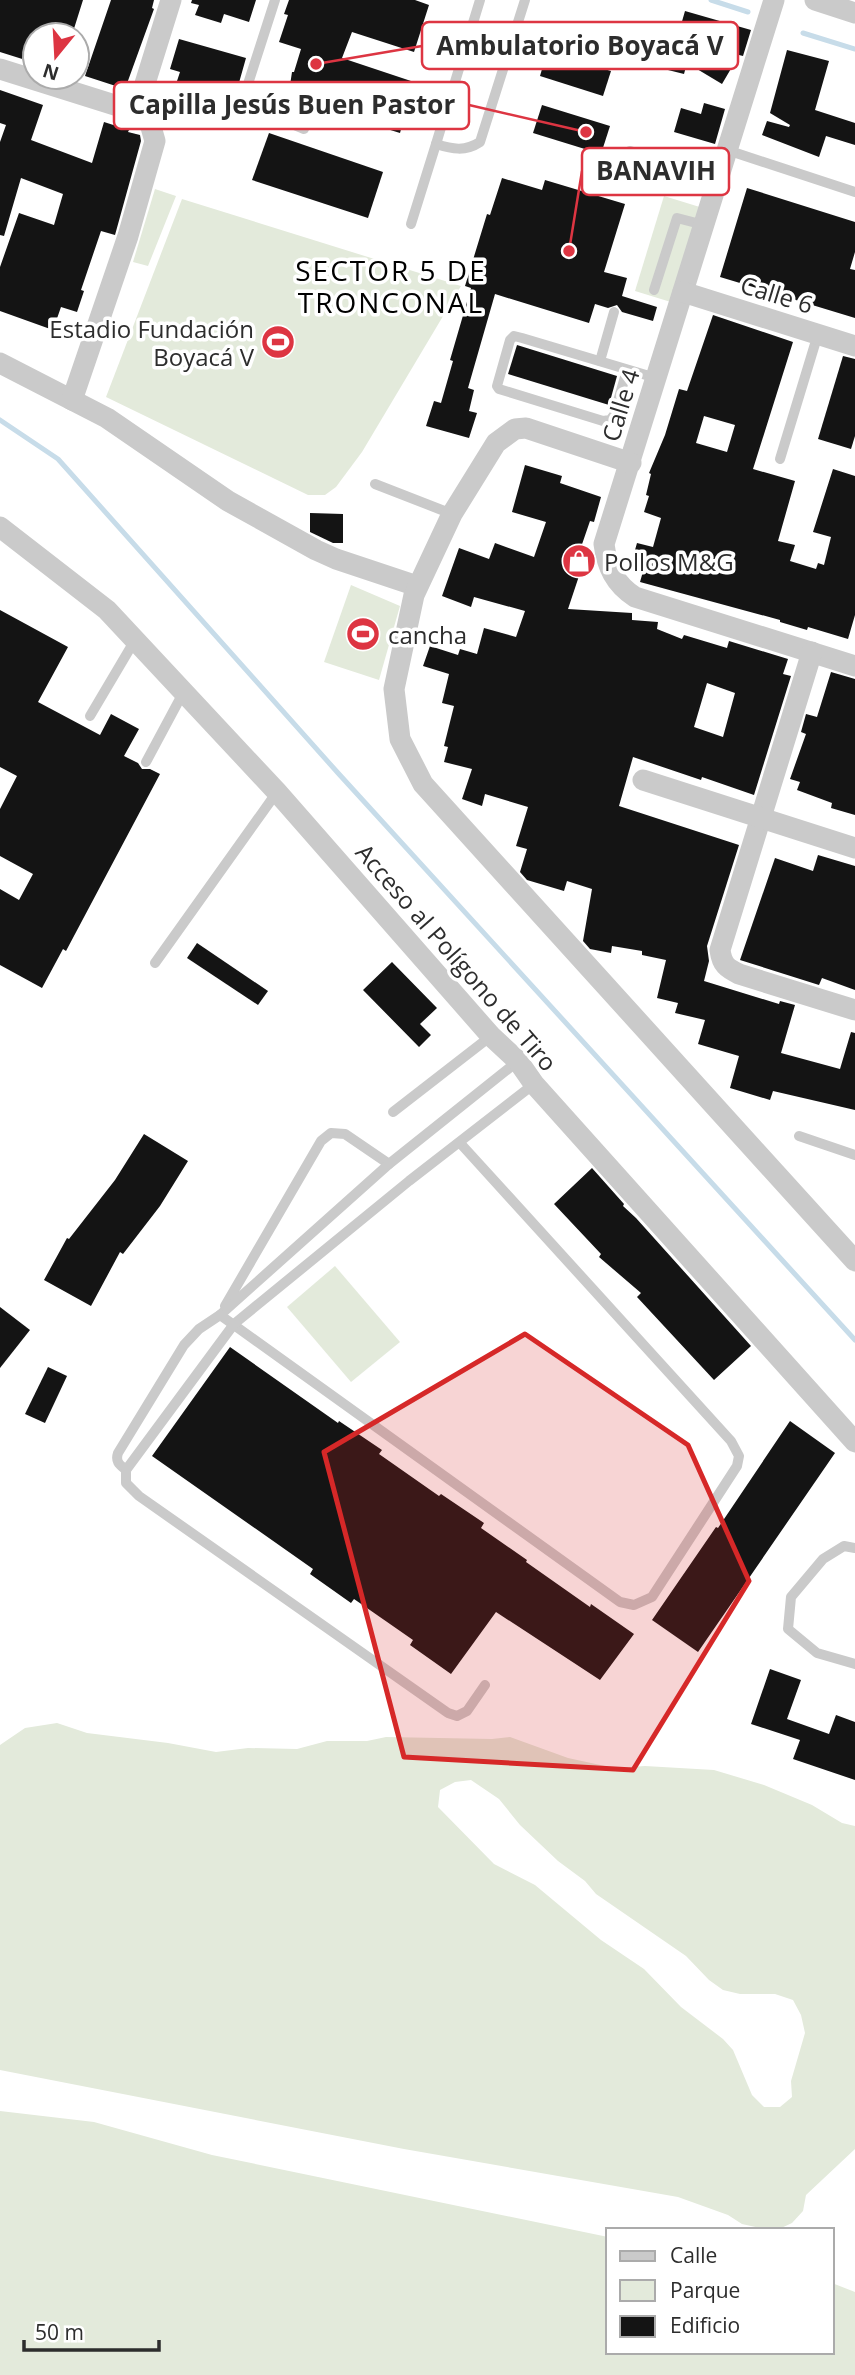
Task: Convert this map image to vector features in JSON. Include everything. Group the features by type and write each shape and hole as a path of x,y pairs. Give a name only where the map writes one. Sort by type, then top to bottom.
{"street":[{"path":"72,400 128,236 155,141 151,127 138,106 171,0"},
{"name":"Calle 4","path":"774,0 604,544 606,562 623,589 635,597 855,666"},
{"path":"815,0 855,13"},
{"path":"0,69 121,107 138,106"},
{"name":"Calle 6","path":"683,292 855,346"},
{"path":"0,363 107,418 228,501 316,550 417,586"},
{"path":"631,463 526,428 515,429 496,443 452,514 417,586 394,689 400,739 423,784 855,1261"},
{"name":"Acceso al Polígono de Tiro","path":"0,527 107,610 277,792 855,1443"},
{"path":"812,652 720,950 721,959 726,967 739,974 855,1010"},
{"path":"643,780 855,848"}],"lane":[{"path":"275,0 247,87 252,96 288,123 303,129"},
{"path":"411,224 480,0"},
{"path":"436,144 455,150 472,148 481,142 525,0"},
{"path":"727,150 855,192"},
{"path":"630,151 718,178"},
{"path":"654,290 677,218 704,225"},
{"path":"600,362 614,312"},
{"path":"780,459 818,334"},
{"path":"627,370 614,415 610,420 603,421 499,389 497,386 510,340 514,336 627,370 656,379"},
{"path":"375,484 452,514"},
{"path":"90,716 135,640"},
{"path":"146,762 183,692"},
{"path":"155,963 277,792"},
{"path":"393,1112 491,1036"},
{"path":"126,1470 118,1464 116,1458 184,1345 199,1329 220,1315 389,1164 518,1061"},
{"path":"485,1685 467,1711 457,1716 448,1713 139,1496 126,1483 126,1470 234,1324 409,1181 534,1084"},
{"path":"220,1315 321,1141 331,1133 345,1134 389,1164"},
{"path":"799,1136 855,1155"},
{"path":"220,1315 620,1602 634,1605 652,1597 737,1466 739,1455 731,1441 460,1143"},
{"path":"855,1548 844,1546 823,1559 791,1597 788,1629 817,1653 855,1664"}],"highlighted area":[{"path":"525,1334 688,1445 749,1581 633,1770 404,1757 324,1452"}],"green space":[{"path":"155,189 176,196 148,266 133,262"},
{"path":"664,196 703,208 674,303 635,291"},
{"name":"Estadio Fundación Boyacá V","path":"182,199 461,286 362,452 336,487 325,495 308,495 106,397"},
{"name":"cancha","path":"351,585 400,606 379,680 324,662"},
{"path":"335,1266 400,1342 351,1382 287,1307"},
{"path":"57,1723 87,1733 216,1752 248,1748 297,1749 327,1741 367,1741 386,1737 510,1737 568,1758 614,1768 645,1766 714,1770 764,1785 812,1805 842,1823 855,1826 855,2149 806,2195 803,2211 792,2223 781,2228 760,2228 742,2224 728,2215 678,2197 404,2149 0,2070 0,1745 25,1728","holes":["471,1780 499,1799 520,1825 558,1861 585,1881 596,1894 686,1956 709,1980 723,1990 740,1994 775,1994 793,2000 801,2015 805,2033 791,2081 792,2097 780,2107 764,2107 752,2095 733,2050 723,2039 681,2007 644,1969 601,1940 535,1885 494,1864 438,1807 440,1790 455,1782"]},
{"path":"0,2111 94,2122 212,2155 606,2237 606,2354 834,2354 834,2284 855,2292 855,2375 0,2375"}],"building":[{"path":"0,0 83,0 76,21 21,21 21,59 0,52"},
{"path":"111,0 154,0 154,9 125,89 91,78 91,58"},
{"path":"192,0 256,0 249,22 224,14 221,23 195,15 199,5 191,3"},
{"path":"289,0 415,0 429,5 414,52 352,32 342,58 414,82 400,133 303,103 305,95 289,92 292,72 301,49 279,42 288,15 284,14"},
{"path":"685,11 751,30 743,56 739,55 722,84 687,63 684,74 668,70"},
{"path":"179,39 246,58 231,111 201,100 198,108 171,99 180,72 170,69"},
{"path":"787,50 829,61 815,110 855,123 855,145 826,136 819,157 762,135 767,121 789,127 790,125 770,113"},
{"path":"547,52 611,71 603,96 540,76"},
{"path":"0,90 43,105 31,140 92,163 104,122 140,135 141,141 115,235 101,231 81,290 84,291 77,312 61,307 53,330 0,311 0,267 19,213 54,225 63,194 21,178 4,236 0,235 0,142 6,125 0,123"},
{"path":"704,103 725,109 715,144 674,132 681,108 701,114"},
{"path":"542,105 610,126 601,154 533,133"},
{"path":"269,133 383,172 368,218 252,180"},
{"path":"502,178 542,190 545,180 625,204 604,272 627,278 622,296 657,307 653,321 622,312 617,305 608,308 595,304 589,323 495,294 468,388 474,390 469,411 477,413 469,438 426,426 434,401 441,403 453,361 450,360 471,288 465,286 487,214 490,215"},
{"path":"747,188 855,222 855,252 850,269 855,270 855,318 720,277"},
{"path":"713,315 793,342 753,469 795,481 778,541 795,545 790,561 816,569 818,563 824,565 831,537 813,532 833,469 855,476 855,615 848,639 808,627 807,630 780,620 640,582 646,561 633,557 637,543 653,547 661,518 644,512 649,496 646,495 651,474 649,473 665,435 679,389 687,391","holes":["704,416 735,425 727,452 696,443"]},
{"path":"517,345 617,376 609,405 508,374"},
{"path":"843,356 855,359 855,436 851,449 818,439"},
{"path":"525,465 562,476 560,483 601,497 594,522 590,521 578,556 585,558 568,609 632,613 632,620 658,622 657,629 682,639 684,635 727,648 729,641 788,659 783,674 791,676 754,795 633,757 619,806 739,845 707,946 709,961 704,981 779,1004 780,1001 795,1005 781,1053 840,1069 851,1032 855,1033 855,1110 773,1091 770,1100 730,1088 739,1056 698,1044 705,1020 675,1013 678,1003 657,998 666,960 642,955 642,951 612,946 611,953 590,949 583,941 592,889 567,881 564,891 527,880 520,872 527,849 516,846 528,807 485,794 482,806 462,799 472,769 444,762 448,747 444,746 454,706 442,703 449,674 423,666 430,646 458,655 460,649 477,654 484,628 516,637 525,611 474,597 471,607 442,596 459,548 489,559 495,543 534,557 546,522 512,512","holes":["707,683 735,693 723,737 694,727"]},
{"path":"310,513 343,514 343,543 333,543 310,532"},
{"path":"0,610 68,647 38,702 100,735 111,714 139,729 124,756 138,763 142,769 150,769 160,774 66,951 63,949 42,988 0,965 0,889 19,900 33,874 0,856 0,809 17,776 0,767"},
{"path":"831,672 855,679 855,815 831,808 832,803 797,790 800,782 790,779 806,734 801,732 806,714 817,717"},
{"path":"818,855 855,866 855,990 822,978 819,985 740,960 775,858 813,871"},
{"path":"197,943 268,991 258,1005 187,958"},
{"path":"392,962 437,1008 420,1024 431,1035 419,1047 363,990"},
{"path":"144,1134 188,1161 160,1206 123,1254 120,1252 91,1306 44,1280 67,1238 69,1239 115,1180"},
{"path":"592,1168 623,1206 751,1346 714,1380 637,1297 641,1293 599,1257 601,1254 554,1204"},
{"path":"0,1307 30,1330 0,1368"},
{"path":"230,1347 338,1423 339,1421 382,1450 379,1454 439,1496 441,1494 484,1523 481,1528 527,1560 526,1562 634,1634 600,1680 496,1612 451,1674 410,1645 413,1640 354,1599 351,1603 310,1574 313,1569 152,1456"},
{"path":"48,1367 67,1376 45,1423 25,1414"},
{"path":"790,1421 835,1453 698,1652 652,1620"},
{"path":"770,1669 801,1680 787,1719 829,1734 836,1715 855,1722 855,1780 793,1759 800,1740 751,1724"}],"waterway":[{"path":"711,0 748,12"},
{"path":"803,33 855,49"},
{"path":"0,420 58,459 338,773 855,1340"}],"place":[{"name":"Ambulatorio Boyacá V","path":"316,64"},
{"name":"Capilla Jesús Buen Pastor","path":"586,132"},
{"name":"BANAVIH","path":"569,251"},
{"name":"Estadio Fundación Boyacá V","path":"278,342"},
{"name":"Pollos M&G","path":"579,561"},
{"name":"cancha","path":"363,634"}],"district":[{"name":"SECTOR 5 DE TRONCONAL","path":"391,286"}]}
